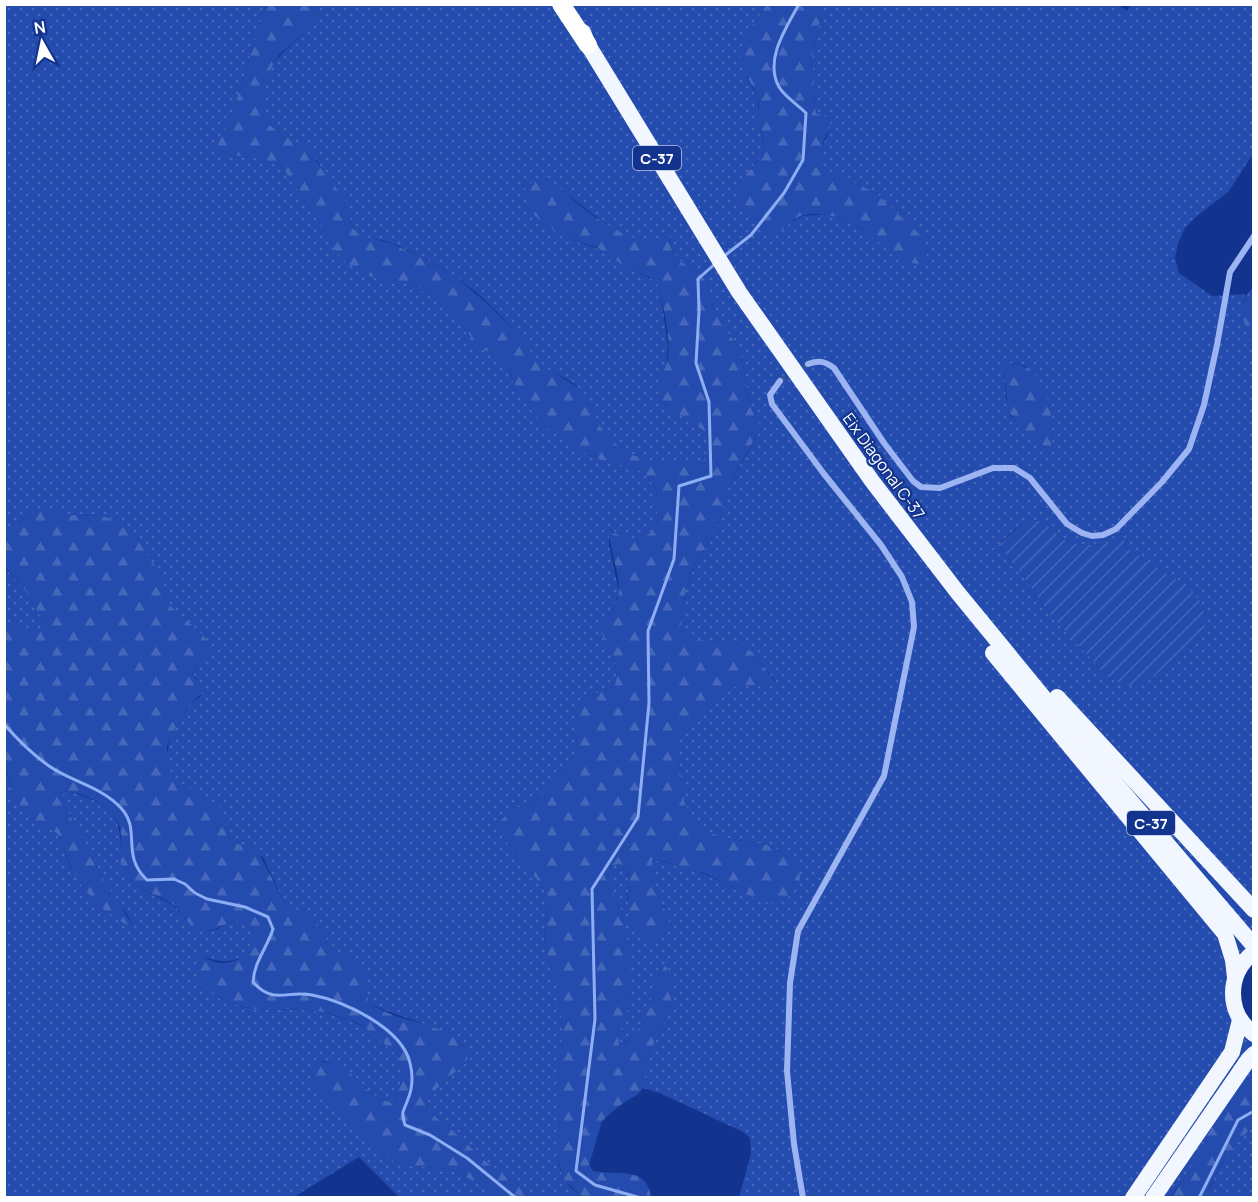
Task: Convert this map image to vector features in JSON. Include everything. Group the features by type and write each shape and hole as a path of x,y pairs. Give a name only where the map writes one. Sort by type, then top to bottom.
{"highway":[{"path":"561,4 588,45"},
{"name":"Eix Diagonal C-37","path":"571,4 588,45 698,226 739,292 807,391 958,593 1076,737 1254,946"},
{"path":"917,541 932,571 1013,679 1225,934 1233,960 1235,977 1232,999 1240,1020 1254,1035"},
{"path":"958,593 970,597 1060,701 1254,910"},
{"path":"1235,977 1245,960 1254,952"},
{"path":"1133,1197 1232,1052 1240,1020"},
{"path":"1153,1197 1254,1054"}],"street":[{"path":"808,364 826,362 834,368 884,443 914,482 921,487 940,488 993,468 1014,468 1030,478 1067,524 1082,533 1092,536 1103,535 1116,529 1162,482 1189,449 1204,405 1230,272 1254,236"},
{"path":"780,381 770,395 772,404 881,545 902,576 912,602 914,627 884,776 798,931 790,983 787,1071 794,1144 804,1197"}],"green space":[{"path":"1116,4 1127,11 1131,4 1253,5 1253,154 1229,191 1185,228 1178,243 1175,258 1179,273 1212,296 1246,294 1243,306 1244,318 1253,343 1254,962 1248,968 1240,986 1242,1006 1253,1024 1253,1068 1185,1178 1170,1197 739,1197 751,1154 750,1138 743,1132 660,1093 643,1088 647,1059 666,1017 672,995 667,968 659,972 641,1025 635,1034 618,1046 618,1038 631,994 624,922 609,885 611,866 618,864 626,866 629,884 627,901 664,909 652,878 652,860 696,871 737,890 799,867 780,851 767,845 726,838 711,833 700,825 691,816 685,804 677,750 680,737 731,687 760,686 776,682 752,652 740,644 726,640 695,640 681,631 688,583 700,556 713,535 737,469 761,428 752,411 743,362 738,348 716,315 709,288 702,276 675,255 669,236 656,242 628,236 598,218 545,178 542,222 564,237 604,251 626,267 656,281 660,289 668,346 666,365 660,382 664,405 698,426 709,441 709,450 705,460 656,462 628,454 615,444 597,422 578,388 539,363 503,318 462,281 414,253 389,242 359,234 351,223 344,197 328,179 317,161 311,154 274,128 265,112 263,93 273,64 304,32 320,5 766,5 749,32 746,76 758,98 758,123 765,146 761,157 744,176 737,189 739,202 760,229 786,226 802,216 827,214 853,223 879,241 919,234 875,192 825,170 821,163 819,158 821,148 829,127 827,118 816,113 812,59 823,5","holes":["1016,363 1026,366 1050,414 1051,447 1045,448 1010,415 1006,398 1004,367","1031,520 1042,522 1062,538 1074,543 1096,545 1124,540 1126,547 1173,578 1196,597 1203,607 1205,618 1199,636 1174,660 1138,688 1110,679 1052,617 998,545 1018,527"]},
{"path":"5,5 266,5 235,105 215,154 252,157 281,165 325,231 334,249 375,278 412,283 437,301 459,321 479,348 495,354 507,365 513,381 557,434 585,453 601,460 636,468 648,477 656,490 658,521 649,534 636,541 622,537 610,529 609,544 619,592 600,631 615,663 615,685 587,696 576,721 577,752 571,764 540,798 511,811 502,836 544,888 547,903 544,938 546,953 556,982 563,1028 557,1093 560,1120 557,1156 561,1172 569,1186 583,1197 534,1197 484,1160 428,1111 427,1098 467,1061 463,1045 430,1026 370,1004 364,989 366,980 347,957 335,954 317,923 284,902 263,857 232,842 218,805 202,798 172,777 167,760 169,740 189,705 201,696 197,679 192,674 209,644 203,635 169,606 159,572 101,516 31,513 22,519 5,538"},
{"path":"266,5 320,5 310,27 279,55 269,72 264,97 266,115 271,126 306,148 312,155 345,198 353,228 358,233 390,243 455,276 517,333 540,364 582,390 598,423 620,447 644,459 672,462 704,460 709,448 709,439 695,424 662,401 659,390 669,349 660,289 656,281 626,267 598,248 564,237 542,222 534,215 529,205 525,188 537,179 545,179 558,186 594,216 626,235 648,242 658,242 669,236 675,255 697,271 707,284 716,315 735,343 743,362 749,401 762,427 741,462 728,490 714,532 695,564 688,582 681,631 695,640 726,640 740,644 752,652 776,683 731,687 680,737 677,750 685,804 691,816 711,833 767,845 780,851 799,867 800,881 792,894 782,902 766,904 706,874 664,861 652,860 652,878 669,921 663,935 649,941 638,934 629,917 626,866 618,864 611,866 610,882 624,923 631,991 618,1038 619,1046 636,1033 642,1022 662,963 667,968 672,995 666,1017 647,1059 643,1088 602,1121 589,1165 593,1171 637,1176 644,1180 651,1197 583,1197 564,1180 557,1156 560,1120 557,1093 563,1028 556,982 544,938 547,903 544,888 502,836 499,822 511,811 540,798 571,764 577,751 575,707 587,696 615,685 615,663 600,631 614,607 619,592 609,529 622,537 636,541 649,534 658,521 656,490 648,477 636,468 601,460 585,453 544,426 520,396 507,365 495,354 479,348 459,321 424,291 412,283 375,278 343,260 281,165 252,157 214,154 235,105"},
{"path":"766,5 823,5 812,59 816,113 827,118 831,123 820,152 822,164 825,170 875,192 919,234 923,238 927,257 923,263 905,261 887,250 862,229 835,217 821,214 801,216 780,231 771,234 761,230 742,209 738,198 740,183 762,155 764,145 758,122 758,99 742,66 741,52 748,34"},
{"path":"1253,288 1253,343 1244,322 1243,307 1244,300"},
{"path":"1013,363 1025,367 1034,374 1047,396 1052,423 1051,447 1048,450 1021,427 1008,411 1004,367 1005,364"},
{"path":"45,508 56,508 70,515 101,516 122,523 130,529 159,572 169,605 203,635 209,644 208,652 196,665 192,674 205,690 189,705 167,747 169,768 173,777 202,798 218,805 232,842 258,851 284,902 317,923 335,954 359,960 364,966 366,980 364,989 370,1004 393,1015 441,1030 460,1043 466,1051 467,1061 427,1098 428,1111 484,1160 534,1197 498,1197 487,1187 448,1169 403,1165 385,1157 325,1098 312,1081 311,1074 313,1065 325,1062 336,1064 373,1094 382,1100 392,1102 398,1092 400,1082 400,1059 383,1042 364,1027 338,1016 306,1010 258,1010 239,1006 213,993 199,980 197,962 200,956 219,963 241,958 251,942 250,926 239,921 212,930 196,930 175,906 141,889 125,874 120,856 121,831 110,811 87,796 62,792 65,806 102,877 135,929 125,924 97,903 81,885 57,834 35,821 15,799 5,769 5,631 16,625 40,629 43,621 26,591 5,567 5,538 22,519"},
{"path":"1031,520 1042,522 1062,538 1074,543 1096,545 1124,539 1126,547 1181,583 1197,597 1205,612 1203,630 1192,644 1137,689 1110,679 1052,617 998,545"},
{"path":"4,567 26,591 43,621 40,629 32,630 16,625 5,631"},
{"path":"4,769 13,796 28,813 54,831 60,838 74,874 88,893 124,923 134,928 127,914 114,899 79,833 65,806 62,792 74,793 93,800 112,813 119,828 122,855 129,879 140,888 172,905 196,928 214,930 234,921 245,922 250,926 249,947 238,959 221,961 201,956 197,962 199,980 220,998 242,1007 266,1010 302,1009 350,1020 369,1030 401,1059 401,1082 392,1102 376,1096 342,1068 321,1061 325,1098 385,1157 403,1165 448,1169 487,1187 498,1197 399,1197 359,1157 294,1197 5,1197"},
{"path":"1253,1068 1253,1126 1225,1158 1215,1175 1207,1197 1170,1198 1185,1178 1232,1089"},
{"path":"1253,1126 1253,1197 1207,1198 1215,1176 1225,1159"}],"waterway":[{"path":"723,257 751,235 784,193 803,160 806,113 781,90 775,77 774,66 778,44 799,4"},
{"path":"641,1198 595,1185 576,1171 595,1019 592,889 638,817 649,703 648,631 674,559 679,486 711,476 709,402 696,363 698,279 716,263"},
{"path":"4,724 49,766 104,794 121,808 130,825 134,861 147,880 174,879 207,899 245,907 268,917 273,929 258,961 253,982 260,989 274,995 312,995 340,1003 384,1028 405,1050 410,1063 412,1081 403,1114 405,1125 430,1135 467,1158 516,1198"},
{"path":"1199,1198 1238,1120 1254,1111"}],"tunnel":[{"path":"780,381 808,364"}]}
